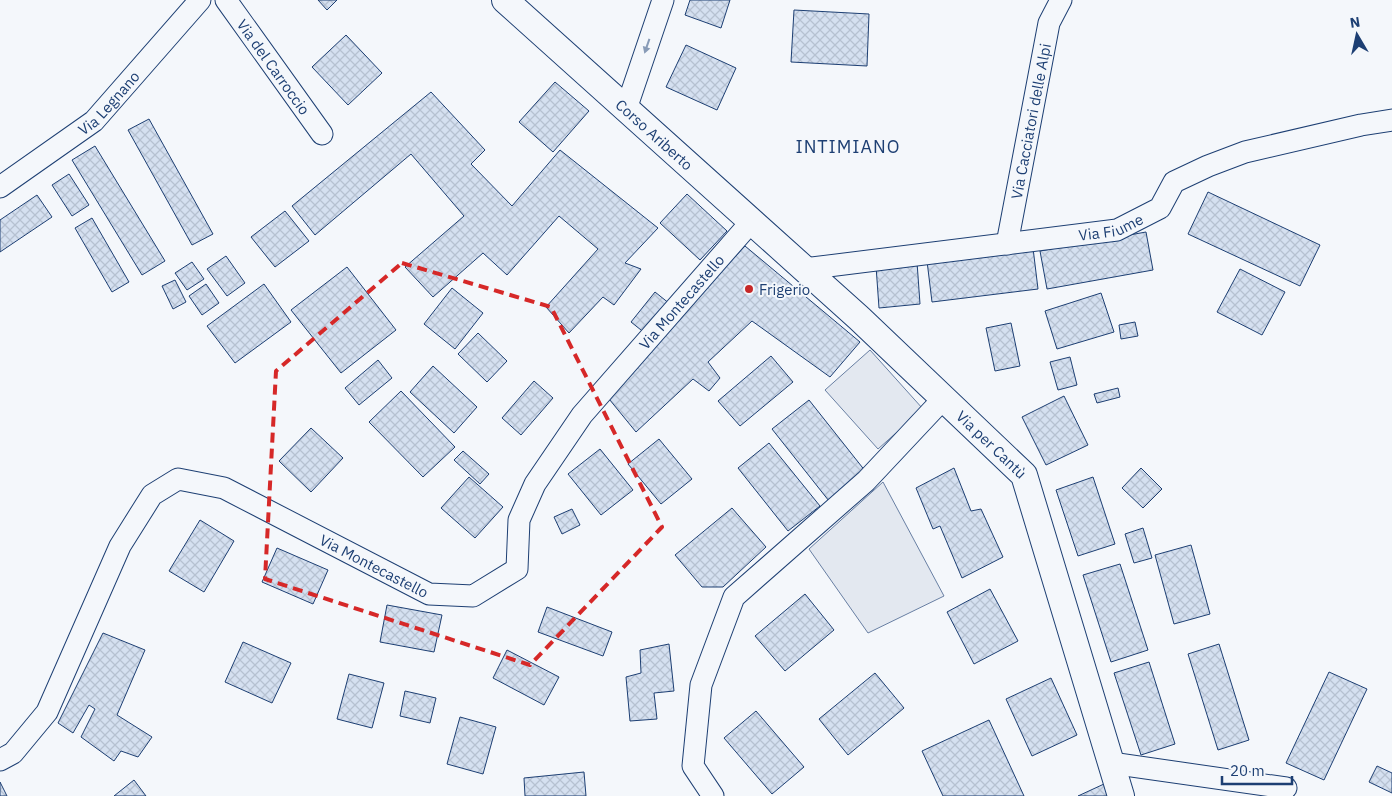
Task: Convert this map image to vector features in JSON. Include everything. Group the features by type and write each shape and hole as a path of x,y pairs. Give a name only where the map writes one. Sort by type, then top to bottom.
{"street":[{"name":"Via Legnano","path":"0,187 94,121 200,0"},
{"name":"Via del Carroccio","path":"226,0 322,134"},
{"name":"Corso Ariberto","path":"506,0 804,269"},
{"path":"626,108 663,0"},
{"name":"Via Cacciatori delle Alpi","path":"1008,244 1049,23 1061,0"},
{"name":"Via Fiume","path":"804,269 1118,230 1160,208 1174,182 1208,166 1245,152 1362,124 1392,120"},
{"name":"Via Montecastello","path":"0,760 13,754 48,712 120,546 152,495 178,478 224,488 429,594 472,596 517,568 519,520 534,484 582,415 752,222"},
{"name":"Via per Cantù","path":"804,269 1024,475 1121,796"},
{"path":"713,796 693,766 700,694 701,685 734,597 866,481 943,399"},
{"path":"1111,763 1286,788"}],"highlighted area":[{"path":"402,263 551,307 662,527 530,665 265,579 276,371"}],"shaded area":[{"path":"870,350 923,409 878,449 825,390"},
{"path":"883,482 944,596 868,633 809,549"}],"building":[{"path":"318,0 337,0 327,10"},
{"path":"690,0 730,0 721,28 685,15"},
{"path":"794,10 869,14 867,66 791,62"},
{"path":"346,35 382,73 348,105 312,67"},
{"path":"686,45 736,68 717,110 666,87"},
{"path":"555,82 589,111 553,152 519,122"},
{"path":"431,92 485,150 471,164 512,206 560,150 658,228 625,263 641,269 614,305 603,297 569,333 546,307 598,249 559,216 507,275 483,253 433,297 405,267 464,216 411,154 315,235 292,206"},
{"path":"149,119 213,234 192,245 128,130"},
{"path":"95,146 165,261 142,275 72,160"},
{"path":"69,174 89,205 72,216 52,185"},
{"path":"1208,192 1320,245 1300,286 1188,234"},
{"path":"687,194 727,231 700,260 660,223"},
{"path":"37,195 52,217 0,252 0,220"},
{"path":"285,211 309,241 275,267 251,237"},
{"path":"92,218 129,282 112,292 75,228"},
{"path":"1146,232 1153,270 1047,289 1040,251"},
{"path":"745,246 860,342 830,377 752,321 708,362 720,378 709,391 693,379 636,432 605,394"},
{"path":"1033,248 1038,289 932,302 927,261"},
{"path":"226,256 245,283 227,296 207,269"},
{"path":"192,262 204,279 187,290 175,273"},
{"path":"917,262 920,304 879,308 876,266"},
{"path":"347,267 396,330 341,373 291,310"},
{"path":"1240,269 1285,292 1262,335 1217,312"},
{"path":"175,280 186,302 173,309 162,286"},
{"path":"206,284 219,303 202,315 189,296"},
{"path":"264,284 291,322 235,363 207,326"},
{"path":"452,288 483,313 455,349 424,324"},
{"path":"655,292 670,304 646,334 631,322"},
{"path":"1101,293 1114,332 1057,349 1045,311"},
{"path":"1135,322 1138,336 1121,339 1119,325"},
{"path":"1011,323 1020,366 995,371 986,328"},
{"path":"478,333 507,361 487,382 458,354"},
{"path":"771,356 793,382 740,426 718,401"},
{"path":"1070,357 1077,385 1058,390 1050,362"},
{"path":"378,360 392,378 359,405 345,388"},
{"path":"433,366 477,407 454,433 410,392"},
{"path":"534,381 553,398 521,435 502,418"},
{"path":"1118,388 1120,397 1097,403 1094,394"},
{"path":"401,391 455,447 423,477 369,422"},
{"path":"1064,396 1088,445 1046,465 1022,417"},
{"path":"809,400 866,472 829,501 772,429"},
{"path":"311,428 343,458 311,492 279,461"},
{"path":"659,439 692,479 661,504 628,464"},
{"path":"769,443 820,506 788,531 738,468"},
{"path":"600,449 633,490 601,515 568,474"},
{"path":"463,451 489,474 480,484 454,460"},
{"path":"954,468 971,511 981,509 1003,557 962,578 940,526 933,529 916,488"},
{"path":"1141,468 1162,489 1143,508 1122,488"},
{"path":"469,477 503,507 475,538 441,508"},
{"path":"1093,477 1115,544 1078,556 1056,490"},
{"path":"732,508 766,547 723,587 702,587 675,555"},
{"path":"572,509 580,525 562,534 554,517"},
{"path":"200,520 234,541 204,592 169,571"},
{"path":"1143,528 1152,558 1134,563 1125,534"},
{"path":"1191,545 1210,614 1174,624 1155,555"},
{"path":"277,548 328,570 313,604 262,582"},
{"path":"1120,564 1148,650 1111,662 1083,575"},
{"path":"990,589 1018,641 974,664 947,612"},
{"path":"805,594 834,630 785,671 755,636"},
{"path":"387,605 442,615 434,652 380,642"},
{"path":"547,607 612,632 603,656 538,632"},
{"path":"103,633 145,650 117,715 152,737 138,757 121,751 114,761 81,737 95,709 89,705 73,733 58,723"},
{"path":"243,642 291,663 272,703 225,682"},
{"path":"669,644 674,691 654,693 657,719 630,721 626,677 641,673 640,650"},
{"path":"1219,644 1249,740 1218,750 1188,654"},
{"path":"507,650 559,677 544,705 493,678"},
{"path":"1149,662 1175,744 1141,755 1114,673"},
{"path":"1329,672 1367,689 1324,780 1286,763"},
{"path":"875,673 904,708 848,755 819,719"},
{"path":"349,674 384,683 372,728 337,719"},
{"path":"1051,678 1077,735 1032,756 1006,699"},
{"path":"405,691 436,698 430,723 400,716"},
{"path":"756,711 804,767 772,794 724,738"},
{"path":"460,717 496,727 483,774 447,764"},
{"path":"989,720 1024,796 943,796 922,751"},
{"path":"1377,766 1392,773 1392,793 1369,782"},
{"path":"584,772 586,796 525,796 524,778"},
{"path":"134,780 146,796 114,796"},
{"path":"0,782 7,796 0,796"},
{"path":"1104,784 1109,796 1078,796"}],"place":[{"name":"Frigerio","path":"749,289"}],"district":[{"name":"INTIMIANO","path":"848,146"}]}
